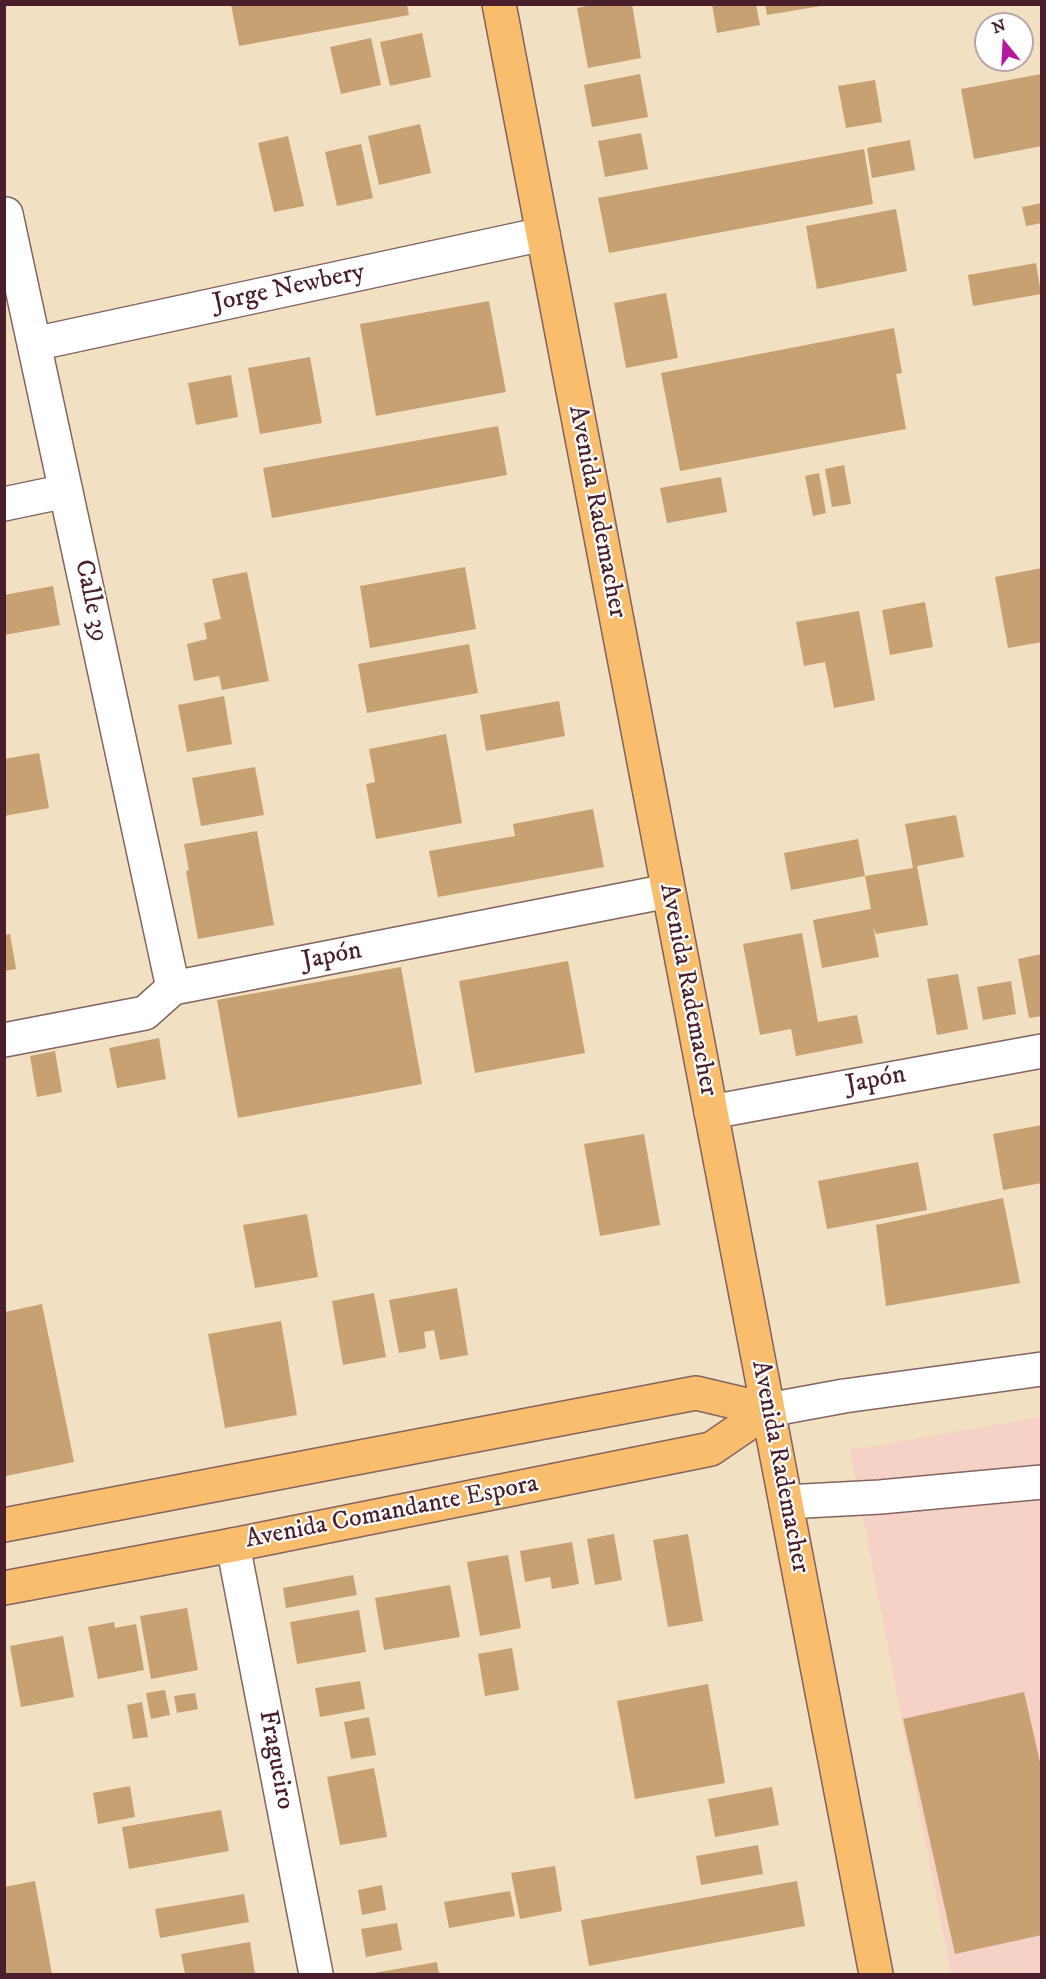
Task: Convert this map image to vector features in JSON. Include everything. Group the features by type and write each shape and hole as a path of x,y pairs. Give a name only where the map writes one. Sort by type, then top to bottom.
{"main road":[{"name":"Avenida Rademacher","path":"499,4 876,1974"},
{"name":"Avenida Comandante Espora","path":"4,1525 696,1393 768,1410"},
{"name":"Avenida Comandante Espora","path":"4,1588 233,1545 711,1449 768,1410"}],"street":[{"name":"Calle 39","path":"6,214 173,988"},
{"name":"Jorge Newbery","path":"34,345 543,234"},
{"path":"4,504 66,490"},
{"name":"Japón","path":"4,1040 145,1012 173,988 668,891"},
{"name":"Japón","path":"711,1112 1041,1051"},
{"name":"Avenida Comandante Espora","path":"768,1410 844,1396 1041,1369"},
{"path":"786,1502 880,1497 1041,1482"},
{"name":"Fragueiro","path":"233,1545 316,1974"}],"shaded area":[{"path":"1041,1417 1041,1974 951,1974 850,1450"}],"building":[{"path":"231,4 407,4 409,15 239,46"},
{"path":"597,4 632,4 641,58 588,68 577,8"},
{"path":"712,4 756,4 760,25 717,33"},
{"path":"765,4 820,4 821,6 767,15"},
{"path":"422,33 431,77 390,86 380,42"},
{"path":"371,38 381,85 341,94 330,47"},
{"path":"640,74 648,117 592,127 584,85"},
{"path":"1041,74 1042,146 974,159 961,89"},
{"path":"875,80 882,122 846,128 838,86"},
{"path":"420,124 431,173 379,185 368,136"},
{"path":"641,133 648,169 605,177 598,141"},
{"path":"288,136 304,206 274,212 258,143"},
{"path":"910,140 915,170 872,178 867,148"},
{"path":"361,144 373,198 337,206 325,152"},
{"path":"864,149 873,204 609,253 598,198"},
{"path":"1042,203 1042,223 1026,226 1022,207"},
{"path":"896,209 907,271 817,289 806,226"},
{"path":"1036,263 1041,294 973,306 968,275"},
{"path":"666,293 678,358 626,368 614,303"},
{"path":"489,301 506,392 376,416 360,324"},
{"path":"894,328 902,373 896,374 906,429 680,471 661,373"},
{"path":"310,357 322,423 260,434 248,368"},
{"path":"231,375 238,417 196,425 188,383"},
{"path":"498,426 507,475 272,518 263,468"},
{"path":"844,465 851,504 832,507 825,469"},
{"path":"819,473 826,513 813,516 805,476"},
{"path":"721,477 727,512 667,523 660,488"},
{"path":"465,567 476,629 370,648 360,586"},
{"path":"1042,568 1042,642 1008,648 995,577"},
{"path":"247,572 269,681 222,690 219,676 194,681 187,644 207,639 204,623 221,619 212,579"},
{"path":"53,586 60,625 4,635 4,595"},
{"path":"925,602 933,647 890,655 882,610"},
{"path":"859,611 875,700 834,708 825,662 804,666 796,622"},
{"path":"469,644 478,693 367,713 358,664"},
{"path":"224,696 232,744 187,752 178,705"},
{"path":"559,701 565,736 486,751 480,715"},
{"path":"446,734 462,823 376,839 366,784 375,782 369,749"},
{"path":"39,753 49,808 4,816 4,759"},
{"path":"255,767 264,815 201,826 192,778"},
{"path":"593,809 604,867 438,897 429,851 515,836 513,824"},
{"path":"956,815 964,857 917,866 928,925 876,934 873,926 879,957 822,968 813,920 871,909 865,876 913,868 905,824"},
{"path":"257,831 274,925 198,939 186,871 189,870 184,844"},
{"path":"858,839 865,876 791,890 784,853"},
{"path":"802,933 818,1022 857,1015 863,1043 796,1056 791,1029 760,1035 743,944"},
{"path":"10,934 16,969 4,971 4,935"},
{"path":"1042,954 1042,1016 1029,1018 1018,959"},
{"path":"568,961 585,1053 475,1073 459,981"},
{"path":"401,967 422,1084 238,1118 217,1000"},
{"path":"958,974 968,1029 937,1035 927,979"},
{"path":"1011,981 1016,1014 983,1020 977,987"},
{"path":"159,1038 166,1079 117,1088 109,1048"},
{"path":"55,1051 62,1092 37,1097 30,1056"},
{"path":"1042,1125 1042,1183 1003,1190 993,1134"},
{"path":"644,1134 660,1225 600,1236 584,1144"},
{"path":"918,1162 927,1210 827,1229 818,1181"},
{"path":"1003,1198 1020,1283 886,1306 876,1225"},
{"path":"307,1214 318,1277 255,1288 243,1225"},
{"path":"457,1288 468,1355 440,1360 434,1330 424,1332 426,1348 399,1353 389,1300"},
{"path":"374,1293 386,1357 343,1365 332,1301"},
{"path":"42,1304 74,1462 6,1476 5,1312"},
{"path":"281,1321 297,1415 225,1428 208,1334"},
{"path":"614,1534 622,1580 595,1585 587,1539"},
{"path":"688,1534 703,1621 668,1627 653,1540"},
{"path":"572,1542 579,1584 552,1589 550,1577 525,1582 520,1551"},
{"path":"508,1555 521,1628 480,1636 467,1562"},
{"path":"353,1575 357,1595 286,1608 283,1588"},
{"path":"450,1585 460,1637 384,1650 375,1598"},
{"path":"187,1608 198,1670 151,1679 140,1616"},
{"path":"359,1610 366,1652 297,1664 290,1622"},
{"path":"114,1622 115,1628 136,1624 144,1670 98,1679 88,1627"},
{"path":"63,1636 74,1697 21,1707 10,1646"},
{"path":"512,1648 519,1690 485,1696 478,1654"},
{"path":"360,1681 365,1709 320,1717 315,1688"},
{"path":"708,1684 725,1783 635,1799 617,1701"},
{"path":"165,1690 170,1715 151,1719 146,1693"},
{"path":"1024,1692 1042,1771 1042,1935 955,1954 903,1719"},
{"path":"195,1693 198,1709 177,1713 174,1696"},
{"path":"142,1702 148,1737 133,1739 127,1705"},
{"path":"369,1717 376,1755 351,1759 344,1722"},
{"path":"374,1768 387,1837 340,1845 327,1777"},
{"path":"130,1786 135,1817 98,1824 93,1793"},
{"path":"772,1787 779,1825 715,1837 708,1799"},
{"path":"221,1810 229,1851 129,1869 122,1827"},
{"path":"758,1845 763,1874 701,1885 696,1856"},
{"path":"555,1866 562,1911 520,1919 511,1873"},
{"path":"35,1881 52,1974 4,1974 4,1887"},
{"path":"797,1881 805,1926 589,1966 581,1920"},
{"path":"382,1885 386,1910 362,1915 358,1890"},
{"path":"510,1891 515,1916 449,1928 444,1902"},
{"path":"244,1894 249,1922 160,1938 155,1909"},
{"path":"397,1923 402,1950 366,1957 361,1929"},
{"path":"250,1942 255,1974 185,1974 181,1954"},
{"path":"437,1962 439,1974 374,1974 374,1973"}]}
